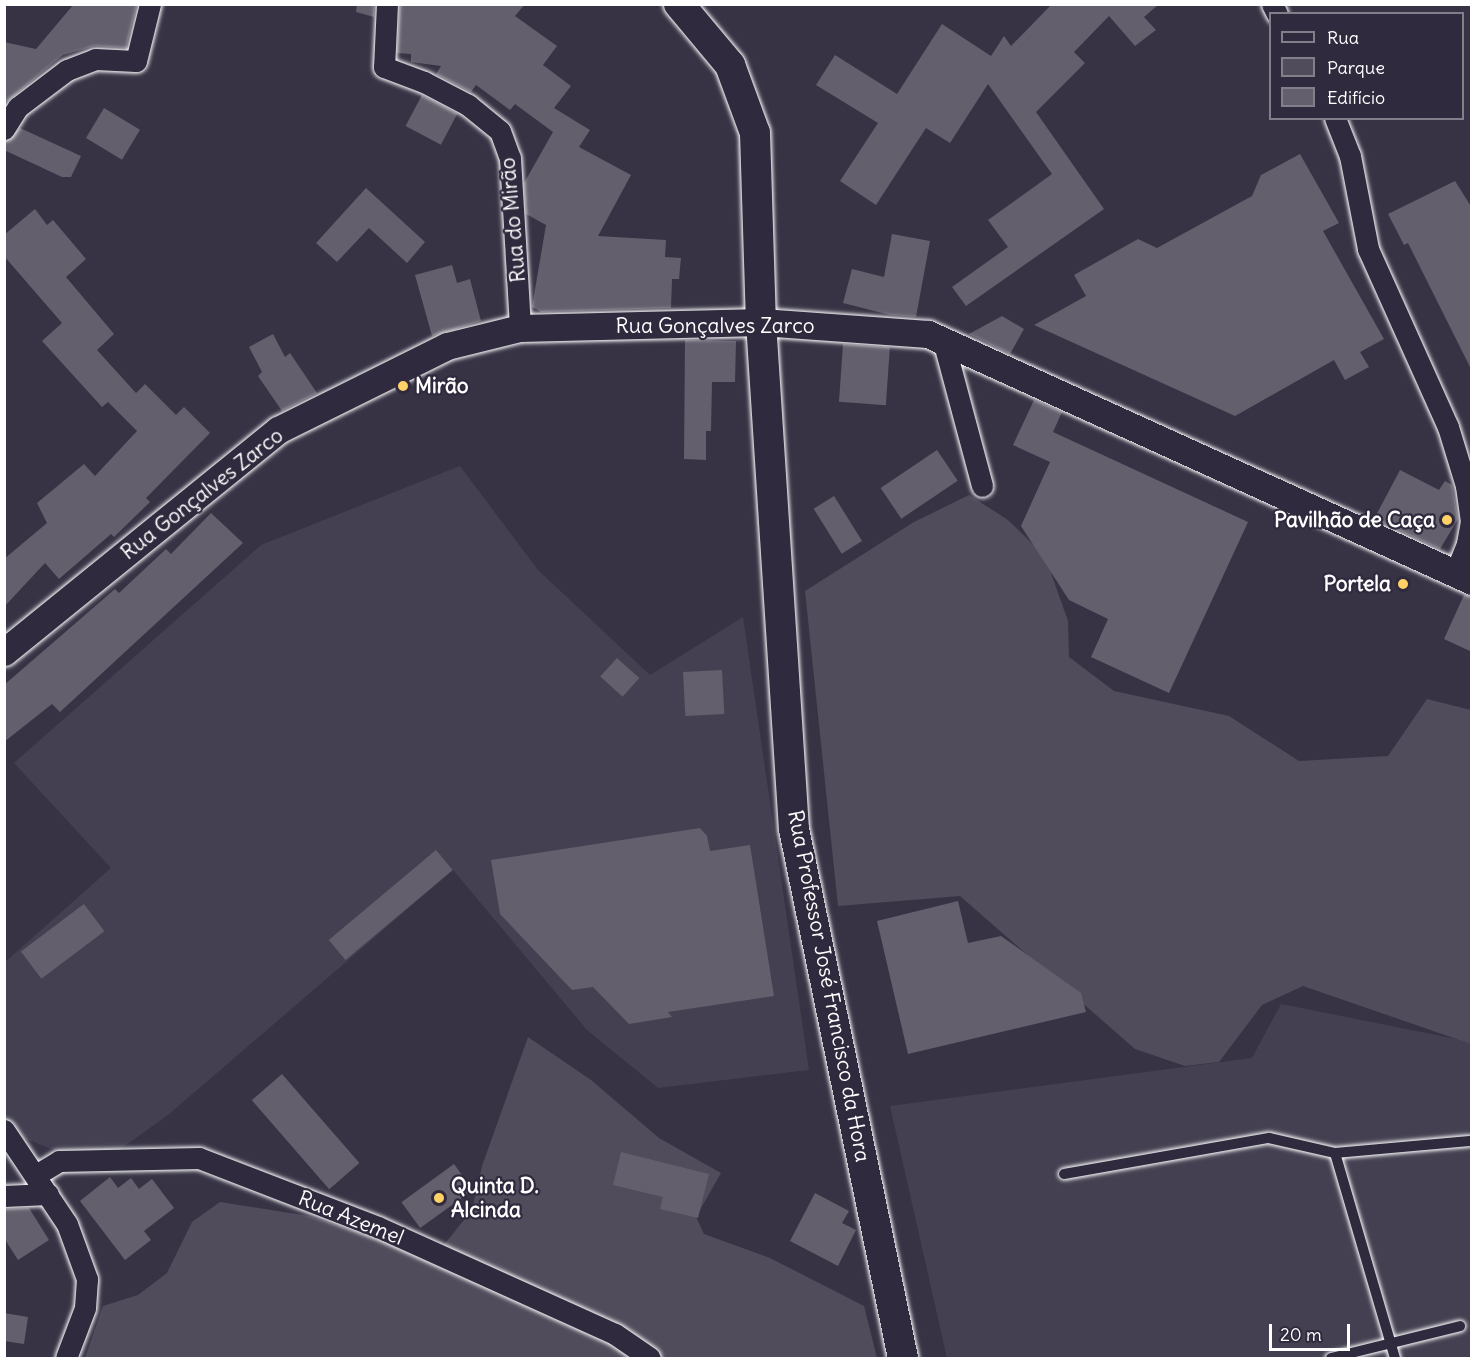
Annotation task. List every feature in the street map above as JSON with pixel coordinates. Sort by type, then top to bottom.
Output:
[{"type":"main road","name":"Rua Professor José Francisco da Hora","points":[[679,4],[730,65],[755,133],[761,322],[794,829],[903,1359]]},
{"type":"street","points":[[4,129],[18,107],[67,70],[94,59],[136,61],[150,4]]},
{"type":"street","name":"Rua do Mirão","points":[[387,4],[384,67],[424,82],[468,105],[500,131],[510,158],[520,328]]},
{"type":"street","points":[[1336,120],[1350,156],[1368,249],[1448,427],[1466,486],[1471,521],[1463,577]]},
{"type":"street","name":"Rua Gonçalves Zarco","points":[[4,652],[278,430],[447,346],[520,328],[761,322],[928,334],[1463,577]]},
{"type":"street","points":[[942,340],[982,486]]},
{"type":"street","points":[[4,1130],[68,1224],[87,1278],[85,1308],[66,1359]]},
{"type":"street","name":"Rua Azemel","points":[[36,1175],[59,1161],[199,1158],[378,1227],[615,1334],[650,1359]]},
{"type":"street","points":[[4,1196],[48,1194]]},
{"type":"lane","points":[[1064,1174],[1269,1138],[1335,1154],[1469,1142]]},
{"type":"lane","points":[[1335,1154],[1395,1359]]},
{"type":"lane","points":[[1331,1359],[1460,1326]]},
{"type":"shaded area","points":[[460,466],[538,570],[650,675],[743,617],[809,1070],[658,1088],[587,1030],[453,870],[168,1115],[108,1158],[57,1151],[18,1136],[5,1116],[4,963],[111,868],[14,763],[261,545]]},
{"type":"shaded area","points":[[1281,1004],[1471,1042],[1471,1358],[947,1358],[890,1106],[1252,1058]]},
{"type":"green space","points":[[969,495],[1008,520],[1045,556],[1068,621],[1069,657],[1114,691],[1229,716],[1299,761],[1388,756],[1427,699],[1471,710],[1471,1044],[1303,986],[1262,1005],[1219,1062],[1185,1066],[1135,1049],[960,896],[838,906],[805,591],[914,522]]},
{"type":"green space","points":[[528,1037],[591,1080],[659,1138],[721,1173],[696,1217],[704,1234],[770,1258],[864,1306],[877,1358],[85,1358],[103,1306],[138,1295],[167,1273],[192,1222],[220,1202],[309,1216],[389,1243],[443,1246],[472,1210],[482,1166]]},
{"type":"building","points":[[74,4],[137,4],[126,48],[95,46],[63,55],[4,104],[4,42],[36,49]]},
{"type":"building","points":[[357,4],[374,4],[374,17],[356,12]]},
{"type":"building","points":[[400,4],[525,4],[515,16],[557,46],[543,65],[571,86],[554,108],[590,130],[579,147],[631,175],[598,236],[666,240],[665,257],[681,258],[679,279],[672,279],[671,308],[541,312],[532,307],[546,225],[526,214],[524,183],[553,132],[515,104],[510,110],[476,85],[471,92],[436,74],[441,66],[411,62],[411,54],[397,53]]},
{"type":"building","points":[[1052,4],[1159,4],[1144,17],[1156,30],[1135,46],[1109,16],[1074,52],[1085,63],[1036,112],[1104,209],[966,306],[952,287],[1008,247],[988,220],[1052,174],[988,84],[950,143],[926,128],[876,205],[840,181],[878,123],[816,85],[835,55],[897,94],[942,24],[991,56],[1004,36],[1011,46]]},
{"type":"building","points":[[422,95],[457,114],[441,145],[406,126]]},
{"type":"building","points":[[104,108],[140,130],[122,160],[86,138]]},
{"type":"building","points":[[20,128],[81,156],[71,177],[62,177],[4,150],[4,142]]},
{"type":"building","points":[[1300,154],[1339,223],[1323,231],[1384,339],[1360,352],[1369,367],[1345,380],[1334,360],[1235,416],[1034,325],[1086,296],[1074,275],[1138,239],[1157,248],[1252,196],[1261,175]]},
{"type":"building","points":[[1455,181],[1472,208],[1472,371],[1408,243],[1404,245],[1388,214]]},
{"type":"building","points":[[366,188],[425,242],[407,263],[369,228],[337,262],[316,243]]},
{"type":"building","points":[[35,209],[47,225],[53,220],[86,259],[66,277],[114,334],[97,350],[136,393],[145,384],[176,415],[184,407],[210,433],[146,498],[150,502],[114,537],[111,534],[59,579],[45,563],[4,607],[4,559],[47,523],[37,503],[84,464],[95,476],[137,431],[108,402],[102,407],[42,341],[62,323],[4,256],[4,235]]},
{"type":"building","points":[[892,234],[930,241],[916,317],[890,315],[843,303],[852,269],[884,277]]},
{"type":"building","points":[[452,265],[457,283],[470,279],[481,321],[432,336],[415,275]]},
{"type":"building","points":[[1002,316],[1024,329],[1010,354],[969,334]]},
{"type":"building","points":[[273,334],[285,357],[290,353],[317,393],[282,411],[258,376],[262,372],[249,347]]},
{"type":"building","points":[[685,340],[736,341],[735,382],[712,382],[711,431],[706,431],[706,460],[684,459]]},
{"type":"building","points":[[843,344],[890,347],[886,405],[839,402]]},
{"type":"building","points":[[1034,400],[1062,412],[1053,432],[1248,522],[1169,693],[1091,657],[1108,619],[1069,600],[1021,526],[1050,462],[1013,445]]},
{"type":"building","points":[[937,450],[958,481],[901,519],[881,488]]},
{"type":"building","points":[[1400,470],[1439,490],[1445,481],[1452,485],[1458,519],[1440,549],[1374,519]]},
{"type":"building","points":[[834,496],[862,541],[842,554],[814,509]]},
{"type":"building","points":[[211,513],[243,543],[60,712],[52,704],[4,742],[4,685],[115,589],[119,593],[166,549],[171,554]]},
{"type":"building","points":[[1464,595],[1472,596],[1472,652],[1444,639]]},
{"type":"building","points":[[617,658],[639,678],[623,697],[600,677]]},
{"type":"building","points":[[722,670],[724,714],[685,716],[683,672]]},
{"type":"building","points":[[700,828],[707,836],[710,851],[750,845],[774,996],[668,1012],[672,1017],[629,1024],[593,987],[572,990],[500,914],[491,860]]},
{"type":"building","points":[[436,850],[453,870],[345,960],[329,940]]},
{"type":"building","points":[[958,901],[968,943],[1001,936],[1081,993],[1086,1012],[908,1054],[877,921]]},
{"type":"building","points":[[84,904],[104,931],[41,979],[21,952]]},
{"type":"building","points":[[282,1074],[359,1163],[329,1189],[252,1100]]},
{"type":"building","points":[[621,1152],[709,1174],[698,1218],[660,1209],[663,1197],[613,1185]]},
{"type":"building","name":"Quinta D. Alcinda","points":[[454,1164],[473,1190],[420,1228],[401,1202]]},
{"type":"building","points":[[110,1177],[118,1188],[131,1178],[139,1189],[152,1179],[174,1208],[144,1231],[151,1240],[125,1260],[80,1201]]},
{"type":"building","points":[[815,1193],[849,1211],[842,1223],[856,1230],[838,1266],[790,1241]]},
{"type":"building","points":[[29,1208],[49,1240],[18,1260],[4,1238],[4,1209]]},
{"type":"building","points":[[4,1313],[28,1317],[24,1344],[4,1341]]},
{"type":"place","name":"Mirão","points":[[403,386]]},
{"type":"place","name":"Pavilhão de Caça","points":[[1447,520]]},
{"type":"place","name":"Portela","points":[[1403,584]]},
{"type":"place","name":"Quinta D. Alcinda","points":[[439,1198]]}]
